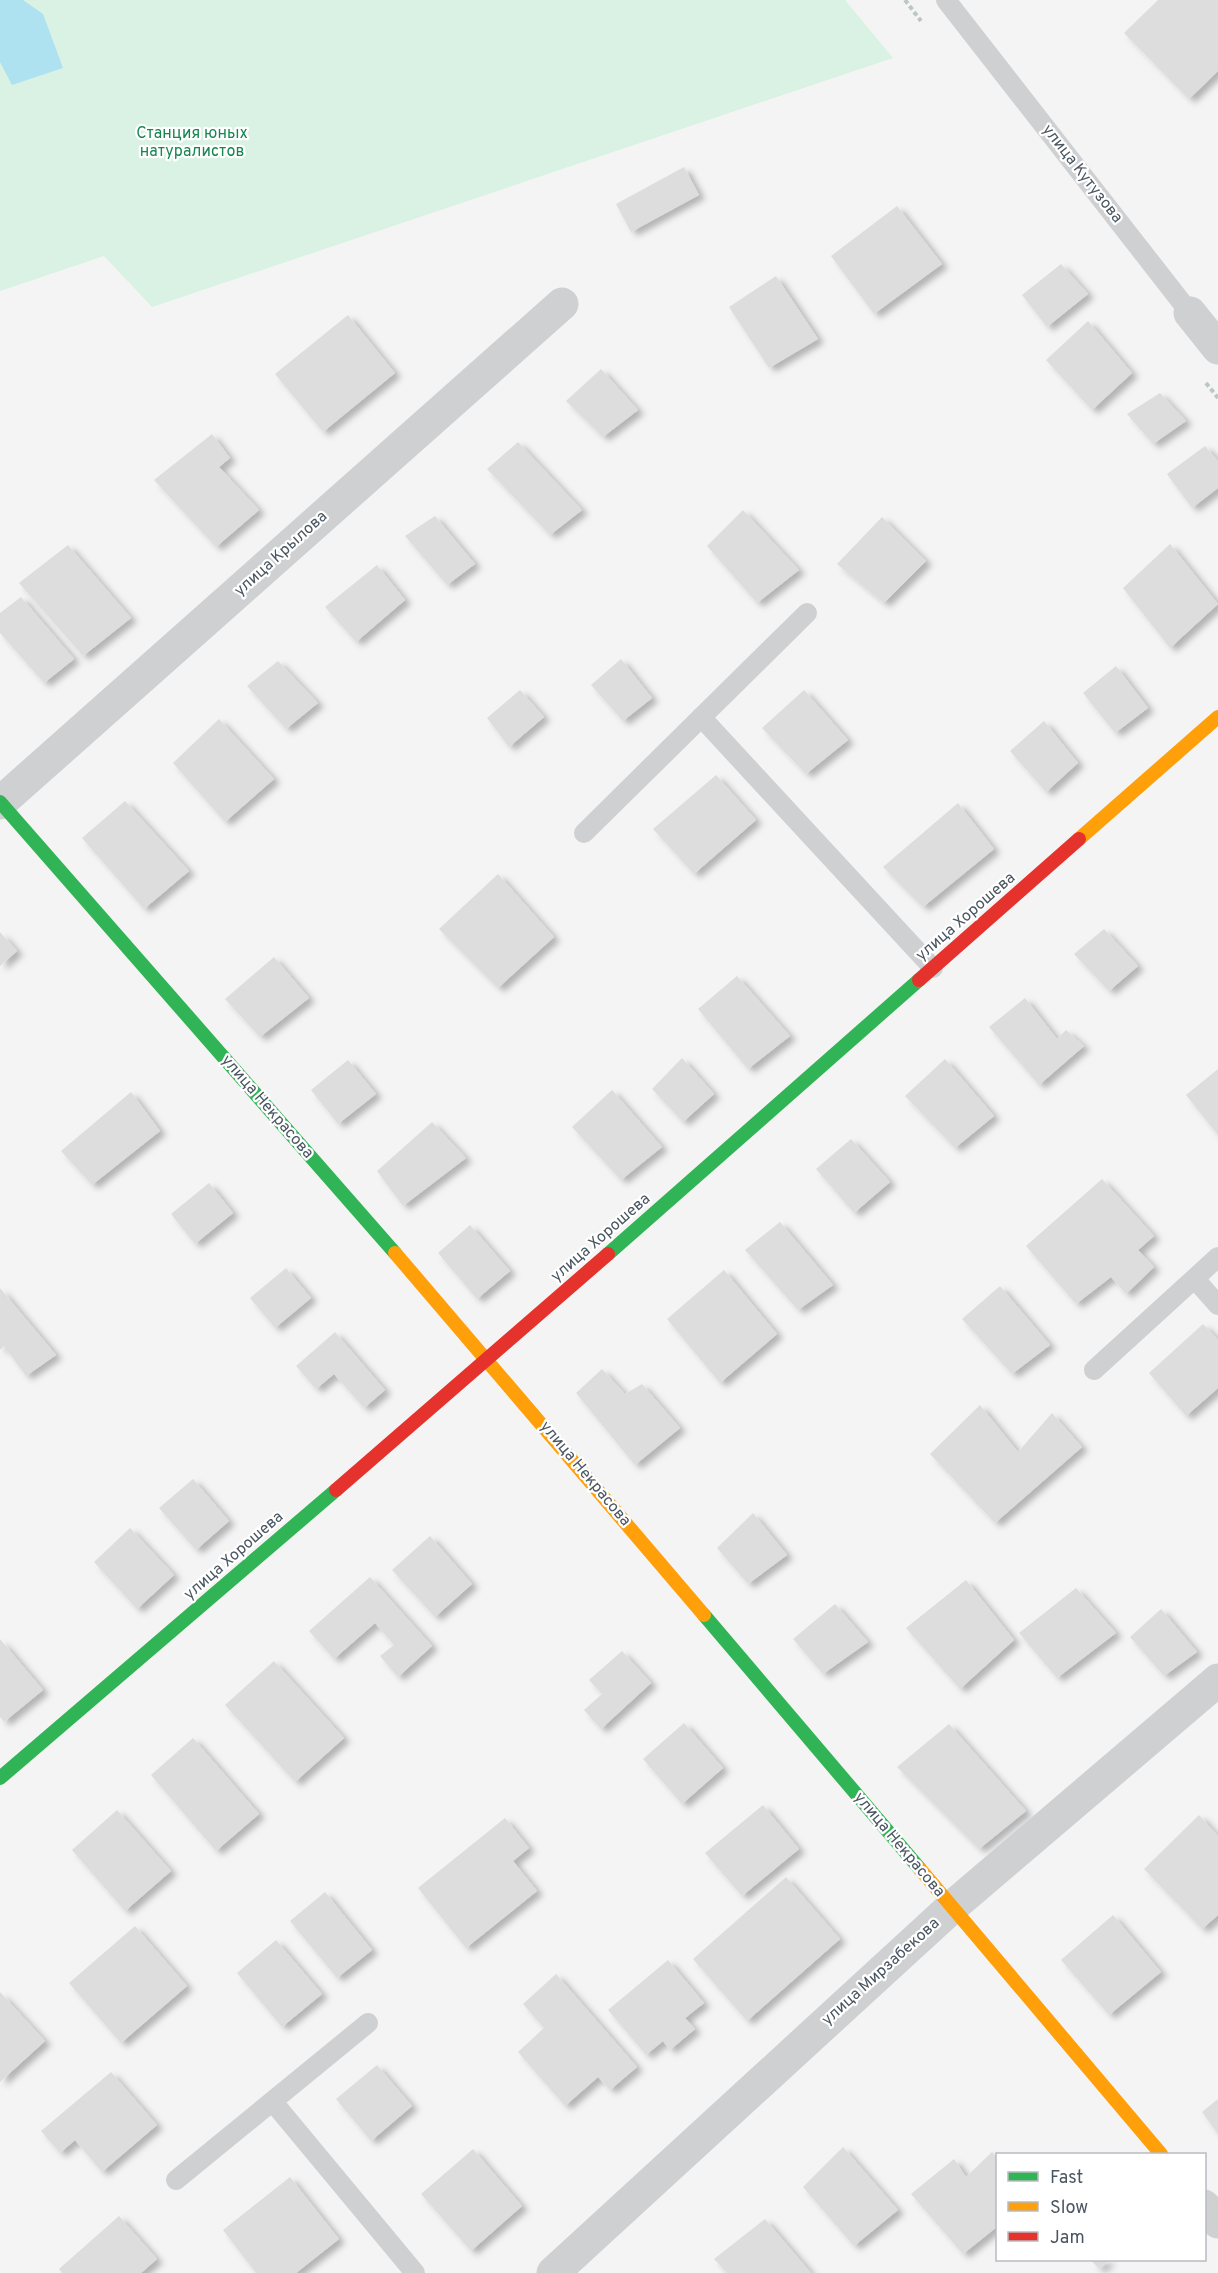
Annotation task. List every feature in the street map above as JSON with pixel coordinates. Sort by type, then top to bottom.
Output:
[{"type":"street","name":"улица Крылова","points":[[0,803],[562,304]]},
{"type":"street","name":"улица Кутузова","points":[[1190,313],[1218,348]]},
{"type":"street","name":"улица Хорошева","points":[[0,1777],[488,1360],[1218,717]]},
{"type":"street","name":"улица Некрасова","points":[[0,803],[488,1360],[1160,2153]]},
{"type":"street","name":"улица Мирзабекова","points":[[553,2273],[952,1908],[1218,1680]]},
{"type":"street","points":[[1206,2208],[1218,2222]]},
{"type":"lane","name":"улица Кутузова","points":[[946,0],[1190,313]]},
{"type":"lane","points":[[584,833],[807,613]]},
{"type":"lane","points":[[701,717],[933,968]]},
{"type":"lane","points":[[1094,1370],[1218,1257]]},
{"type":"lane","points":[[1195,1279],[1218,1305]]},
{"type":"lane","points":[[176,2180],[369,2023]]},
{"type":"lane","points":[[273,2102],[415,2273]]},
{"type":"green space","name":"Станция юных натуралистов","points":[[0,0],[845,0],[893,58],[152,307],[104,256],[0,291]]},
{"type":"water","points":[[0,0],[23,0],[43,14],[63,68],[12,85],[0,62]]},
{"type":"building","points":[[1158,0],[1218,0],[1218,71],[1189,99],[1124,33]]},
{"type":"building","points":[[684,167],[699,195],[631,232],[616,204]]},
{"type":"building","points":[[897,206],[942,264],[874,314],[831,256]]},
{"type":"building","points":[[1061,264],[1088,294],[1047,327],[1022,295]]},
{"type":"building","points":[[776,276],[818,339],[769,368],[729,307]]},
{"type":"building","points":[[348,315],[395,373],[323,432],[275,374]]},
{"type":"building","points":[[1088,321],[1132,373],[1092,410],[1046,360]]},
{"type":"building","points":[[601,369],[638,410],[603,437],[566,401]]},
{"type":"building","points":[[1160,393],[1186,421],[1153,444],[1127,414]]},
{"type":"building","points":[[212,434],[230,458],[219,467],[259,510],[216,547],[154,480]]},
{"type":"building","points":[[518,442],[582,510],[550,535],[487,469]]},
{"type":"building","points":[[1205,446],[1218,461],[1218,488],[1192,508],[1167,474]]},
{"type":"building","points":[[743,510],[799,570],[757,603],[707,546]]},
{"type":"building","points":[[435,516],[475,564],[447,585],[405,536]]},
{"type":"building","points":[[882,517],[926,561],[884,603],[837,564]]},
{"type":"building","points":[[1170,544],[1218,604],[1170,648],[1123,588]]},
{"type":"building","points":[[68,545],[131,618],[83,656],[19,583]]},
{"type":"building","points":[[377,565],[405,600],[356,642],[325,607]]},
{"type":"building","points":[[21,597],[74,659],[44,683],[0,633],[0,613]]},
{"type":"building","points":[[621,659],[652,698],[623,721],[591,685]]},
{"type":"building","points":[[278,661],[318,703],[286,729],[247,686]]},
{"type":"building","points":[[1116,666],[1148,708],[1115,733],[1083,693]]},
{"type":"building","points":[[520,690],[544,717],[509,747],[487,718]]},
{"type":"building","points":[[804,690],[848,740],[806,774],[762,728]]},
{"type":"building","points":[[219,719],[274,779],[225,822],[173,763]]},
{"type":"building","points":[[1044,721],[1078,763],[1046,792],[1010,751]]},
{"type":"building","points":[[716,775],[756,820],[694,874],[653,829]]},
{"type":"building","points":[[125,801],[189,871],[144,909],[82,838]]},
{"type":"building","points":[[958,803],[994,849],[923,907],[883,867]]},
{"type":"building","points":[[498,874],[554,937],[498,988],[439,929]]},
{"type":"building","points":[[1104,929],[1138,966],[1109,991],[1074,954]]},
{"type":"building","points":[[0,932],[17,951],[0,966]]},
{"type":"building","points":[[274,957],[309,998],[260,1037],[225,999]]},
{"type":"building","points":[[737,976],[790,1036],[748,1069],[698,1009]]},
{"type":"building","points":[[1025,998],[1057,1039],[1066,1030],[1084,1046],[1039,1085],[989,1027]]},
{"type":"building","points":[[682,1058],[714,1094],[683,1122],[652,1089]]},
{"type":"building","points":[[945,1059],[994,1116],[955,1148],[905,1096]]},
{"type":"building","points":[[348,1060],[376,1094],[338,1124],[311,1090]]},
{"type":"building","points":[[1218,1069],[1218,1135],[1186,1095]]},
{"type":"building","points":[[612,1090],[662,1147],[621,1180],[572,1127]]},
{"type":"building","points":[[131,1092],[160,1131],[92,1185],[61,1151]]},
{"type":"building","points":[[432,1122],[466,1158],[403,1206],[377,1171]]},
{"type":"building","points":[[851,1139],[890,1182],[854,1213],[816,1169]]},
{"type":"building","points":[[1102,1179],[1154,1236],[1138,1250],[1154,1267],[1126,1294],[1111,1277],[1076,1304],[1026,1246]]},
{"type":"building","points":[[209,1183],[233,1213],[195,1244],[171,1214]]},
{"type":"building","points":[[780,1222],[833,1285],[798,1310],[745,1250]]},
{"type":"building","points":[[470,1225],[510,1271],[477,1299],[438,1253]]},
{"type":"building","points":[[286,1268],[311,1298],[275,1328],[250,1298]]},
{"type":"building","points":[[724,1270],[777,1334],[720,1383],[667,1319]]},
{"type":"building","points":[[1000,1286],[1050,1345],[1012,1374],[962,1319]]},
{"type":"building","points":[[0,1288],[56,1355],[26,1376],[4,1346],[0,1350]]},
{"type":"building","points":[[1203,1324],[1218,1340],[1218,1388],[1186,1416],[1149,1373]]},
{"type":"building","points":[[335,1332],[385,1390],[364,1408],[334,1374],[316,1389],[296,1366]]},
{"type":"building","points":[[602,1369],[625,1394],[642,1384],[680,1428],[635,1465],[576,1393]]},
{"type":"building","points":[[980,1405],[1018,1452],[1052,1413],[1082,1447],[995,1523],[930,1454]]},
{"type":"building","points":[[193,1479],[229,1521],[196,1550],[159,1508]]},
{"type":"building","points":[[753,1513],[787,1555],[748,1584],[717,1548]]},
{"type":"building","points":[[130,1528],[174,1575],[137,1609],[94,1562]]},
{"type":"building","points":[[430,1536],[472,1584],[435,1617],[392,1570]]},
{"type":"building","points":[[370,1577],[432,1646],[398,1677],[380,1656],[394,1645],[375,1623],[334,1659],[309,1631]]},
{"type":"building","points":[[966,1580],[1014,1640],[960,1689],[906,1628]]},
{"type":"building","points":[[1076,1588],[1116,1633],[1057,1678],[1019,1633]]},
{"type":"building","points":[[835,1604],[868,1642],[823,1674],[793,1639]]},
{"type":"building","points":[[1161,1609],[1197,1652],[1164,1676],[1130,1637]]},
{"type":"building","points":[[0,1639],[43,1690],[4,1722],[0,1717]]},
{"type":"building","points":[[622,1651],[651,1683],[601,1729],[584,1710],[602,1694],[589,1680]]},
{"type":"building","points":[[274,1661],[344,1738],[295,1782],[225,1705]]},
{"type":"building","points":[[684,1723],[723,1768],[682,1804],[643,1759]]},
{"type":"building","points":[[949,1724],[1026,1811],[979,1849],[897,1767]]},
{"type":"building","points":[[193,1738],[259,1814],[216,1851],[151,1775]]},
{"type":"building","points":[[763,1805],[799,1849],[742,1896],[705,1853]]},
{"type":"building","points":[[117,1810],[171,1871],[125,1911],[72,1850]]},
{"type":"building","points":[[1199,1815],[1218,1836],[1218,1915],[1202,1929],[1144,1869]]},
{"type":"building","points":[[505,1818],[529,1848],[513,1861],[537,1891],[466,1948],[418,1888]]},
{"type":"building","points":[[786,1877],[840,1939],[747,2021],[693,1959]]},
{"type":"building","points":[[325,1892],[372,1950],[337,1978],[290,1921]]},
{"type":"building","points":[[1113,1915],[1161,1972],[1109,2015],[1061,1960]]},
{"type":"building","points":[[135,1926],[187,1986],[121,2043],[69,1983]]},
{"type":"building","points":[[276,1940],[322,1994],[282,2027],[237,1973]]},
{"type":"building","points":[[668,1960],[704,2003],[685,2018],[695,2029],[670,2050],[663,2041],[646,2055],[608,2010]]},
{"type":"building","points":[[556,1974],[637,2067],[610,2090],[598,2077],[565,2106],[518,2052],[544,2028],[523,2004]]},
{"type":"building","points":[[0,1992],[45,2041],[0,2082]]},
{"type":"building","points":[[377,2065],[412,2106],[371,2141],[336,2099]]},
{"type":"building","points":[[111,2072],[157,2125],[102,2172],[75,2140],[60,2153],[41,2131]]},
{"type":"building","points":[[1218,2099],[1218,2134],[1202,2112]]},
{"type":"building","points":[[843,2147],[898,2210],[854,2246],[803,2187]]},
{"type":"building","points":[[473,2149],[522,2206],[471,2251],[421,2194]]},
{"type":"building","points":[[992,2152],[996,2156],[996,2228],[963,2254],[911,2194],[954,2159],[966,2177]]},
{"type":"building","points":[[290,2177],[339,2239],[296,2273],[256,2273],[223,2230]]},
{"type":"building","points":[[119,2216],[157,2259],[141,2273],[62,2273],[59,2269]]},
{"type":"building","points":[[765,2219],[811,2273],[727,2273],[714,2259]]},
{"type":"building","points":[[1092,2261],[1109,2261],[1099,2269]]},
{"type":"traffic: fast","points":[[0,802],[395,1253]]},
{"type":"traffic: fast","points":[[608,1254],[919,980]]},
{"type":"traffic: fast","points":[[0,1778],[336,1490]]},
{"type":"traffic: fast","points":[[704,1615],[920,1869]]},
{"type":"traffic: slow","points":[[1079,839],[1218,717]]},
{"type":"traffic: slow","points":[[395,1253],[704,1615]]},
{"type":"traffic: slow","points":[[920,1869],[1160,2153]]},
{"type":"traffic: jam","points":[[919,980],[1079,839]]},
{"type":"traffic: jam","points":[[336,1490],[608,1254]]}]
